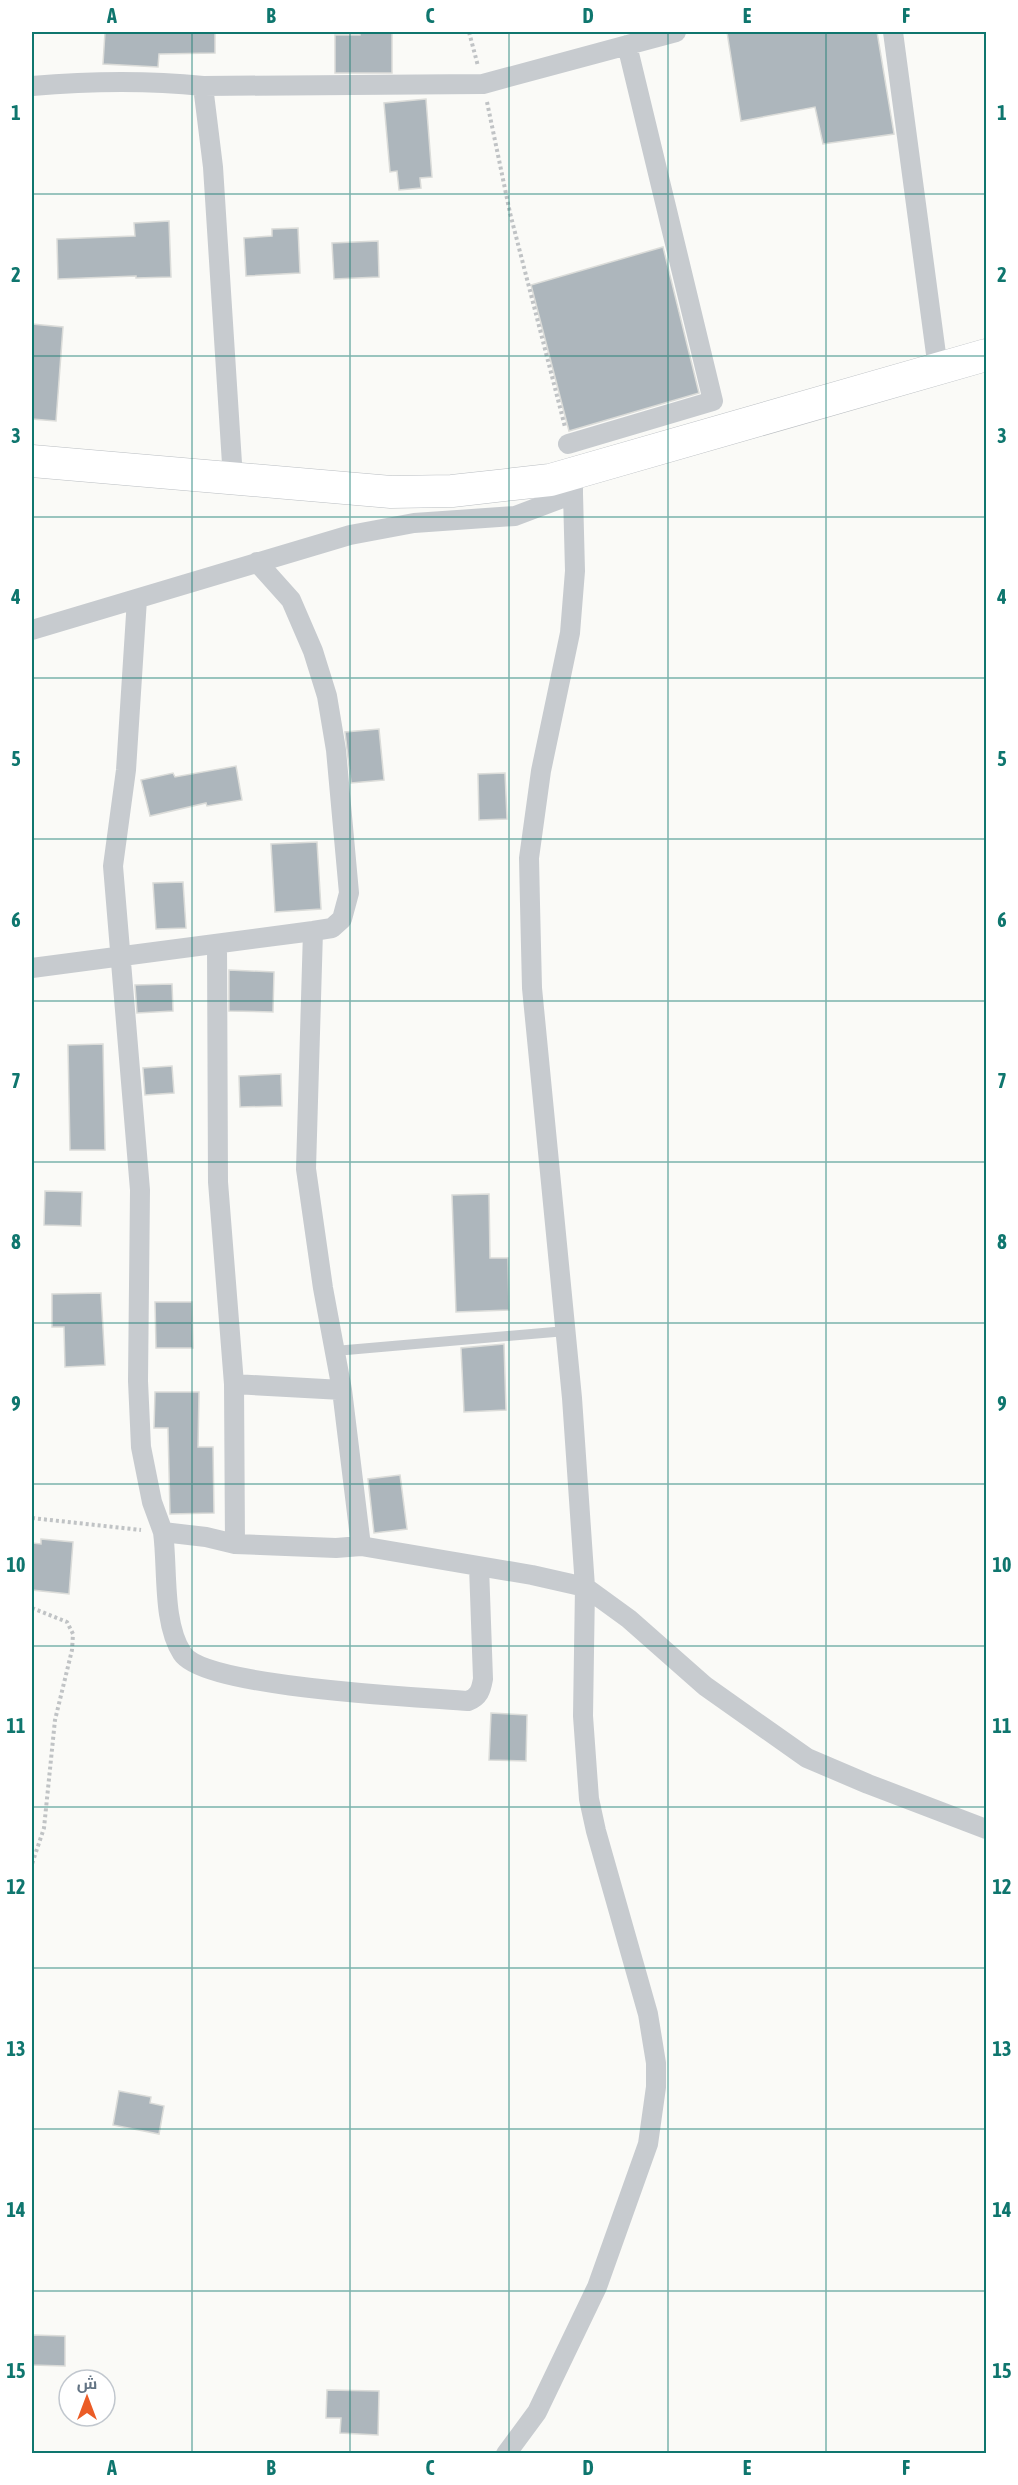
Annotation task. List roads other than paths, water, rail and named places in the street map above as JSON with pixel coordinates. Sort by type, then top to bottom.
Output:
[{"type":"main road","points":[[32,461],[391,492],[452,491],[507,486],[550,480],[571,470],[987,355]]},
{"type":"street","points":[[32,86],[94,81],[157,81],[203,86],[483,84],[676,32]]},
{"type":"street","points":[[893,32],[938,369]]},
{"type":"street","points":[[32,630],[350,535],[414,523],[515,516],[571,470],[713,401],[627,45]]},
{"type":"street","points":[[203,86],[213,167],[233,479]]},
{"type":"street","points":[[506,2454],[537,2412],[597,2287],[648,2144],[657,2075],[648,2014],[596,1831],[590,1799],[583,1716],[585,1587],[566,1331],[532,988],[529,858],[541,771],[570,633],[575,571],[571,470]]},
{"type":"street","points":[[32,968],[314,931],[332,928],[342,919],[349,893],[336,750],[327,696],[313,651],[291,600],[257,562]]},
{"type":"street","points":[[137,599],[126,770],[113,866],[140,1190],[138,1381],[141,1447],[152,1502],[163,1532],[170,1613],[177,1645],[184,1656],[198,1666],[236,1677],[316,1688],[468,1701],[474,1699],[482,1689],[483,1679],[479,1566]]},
{"type":"street","points":[[314,931],[306,1169],[322,1288],[342,1390],[361,1546]]},
{"type":"street","points":[[218,944],[218,1182],[234,1384],[235,1544]]},
{"type":"street","points":[[234,1384],[342,1390]]},
{"type":"street","points":[[163,1532],[206,1537],[235,1544],[361,1546],[585,1587],[629,1619],[713,1692],[807,1758],[868,1784],[987,1829]]},
{"type":"lane","points":[[335,1351],[566,1331]]}]
